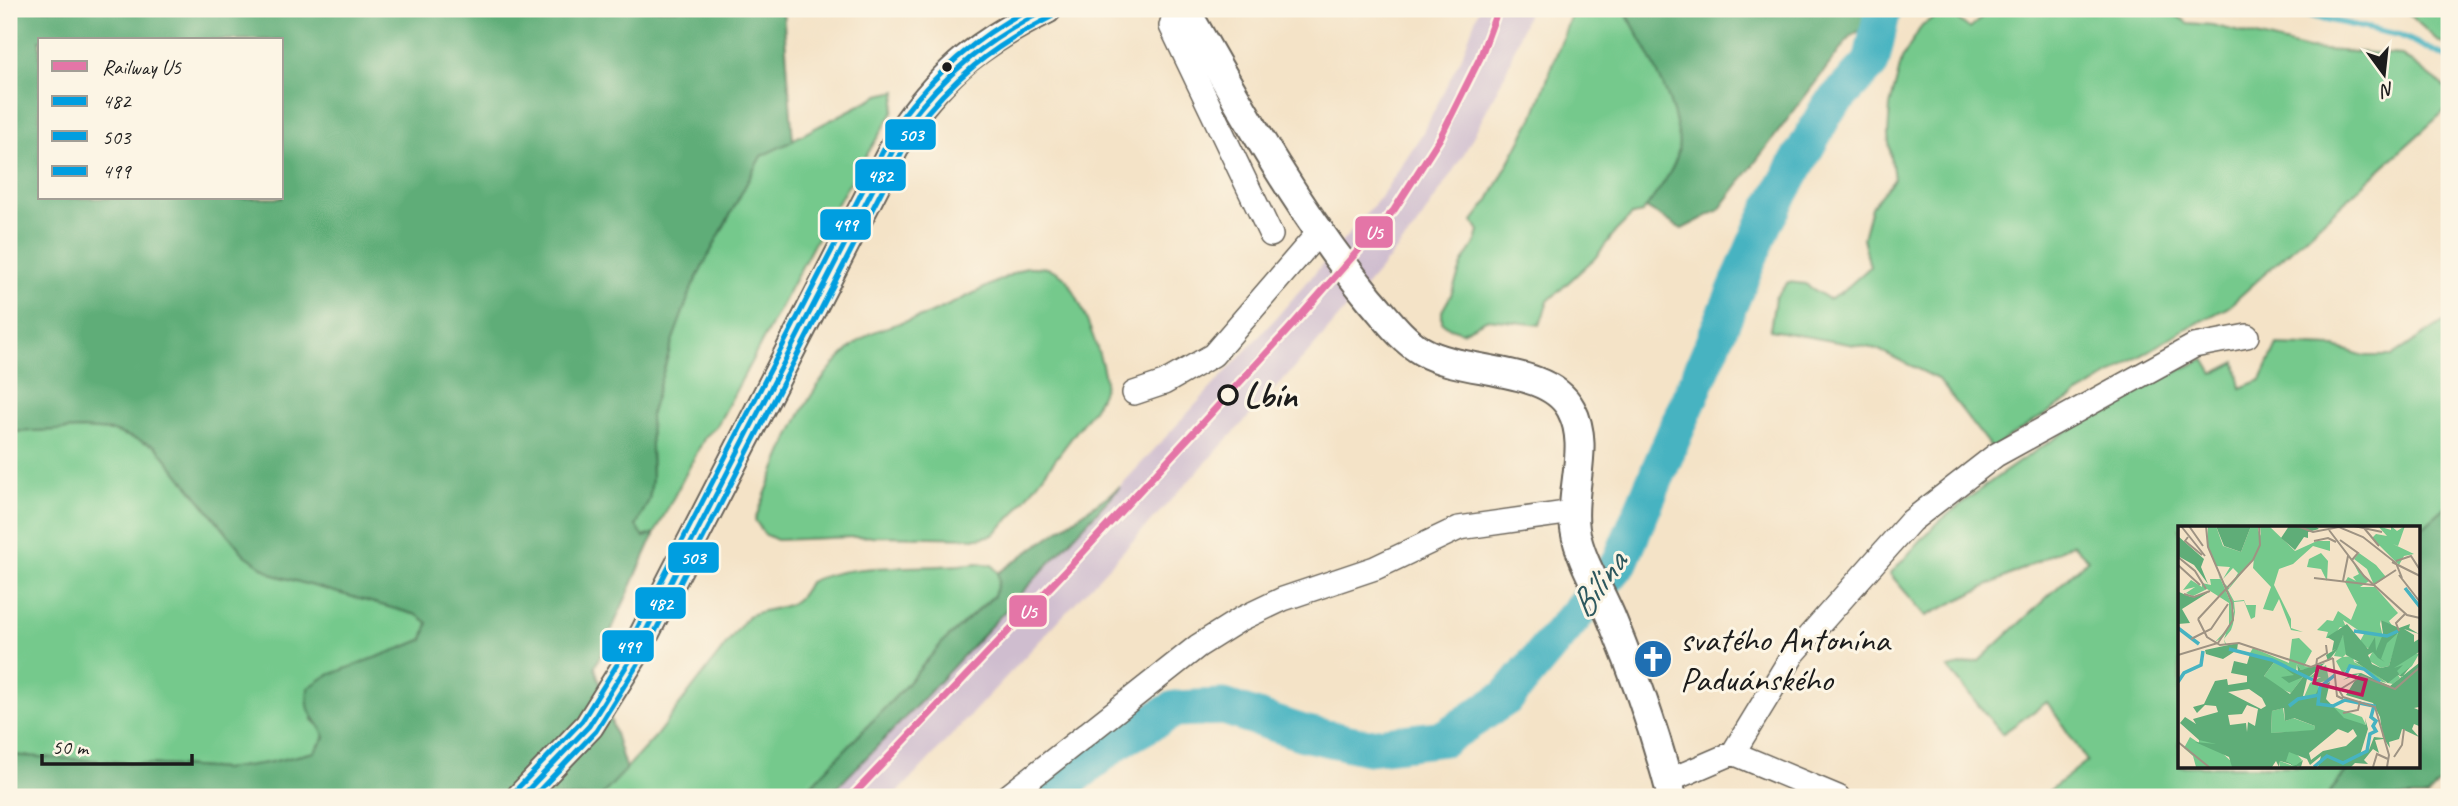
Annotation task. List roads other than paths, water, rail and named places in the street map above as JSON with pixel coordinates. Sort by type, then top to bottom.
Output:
[{"type":"street","points":[[521,797],[589,726],[634,654],[905,127],[929,94],[952,70],[996,37],[1047,9]]},
{"type":"street","points":[[1176,9],[1171,26],[1271,235]]},
{"type":"street","points":[[1185,9],[1283,177],[1354,279],[1396,329],[1421,351],[1443,361],[1463,367],[1526,377],[1552,388],[1571,407],[1579,429],[1580,457],[1573,512],[1580,552],[1613,621],[1670,789],[1732,753],[1794,653],[1911,521],[1996,455],[2194,346],[2247,336]]},
{"type":"street","points":[[1135,393],[1164,383],[1213,355],[1320,230]]},
{"type":"street","points":[[1007,797],[1198,646],[1241,619],[1283,599],[1375,568],[1459,528],[1573,512]]},
{"type":"street","points":[[1732,753],[1838,797]]},
{"type":"waterway","name":"Bílina","points":[[1049,797],[1118,741],[1175,709],[1224,707],[1303,733],[1368,747],[1444,738],[1507,697],[1620,562],[1764,223],[1828,108],[1871,63],[1883,9]]},
{"type":"waterway","points":[[2278,9],[2399,35],[2449,58]]},
{"type":"rail line","name":"U5","points":[[851,797],[1073,563],[1288,330],[1394,210],[1440,138],[1480,58],[1498,9]]},
{"type":"place","name":"Lbín","points":[[1228,395]]},
{"type":"place","name":"svatého Antonína Paduánského","points":[[1653,659]]}]
